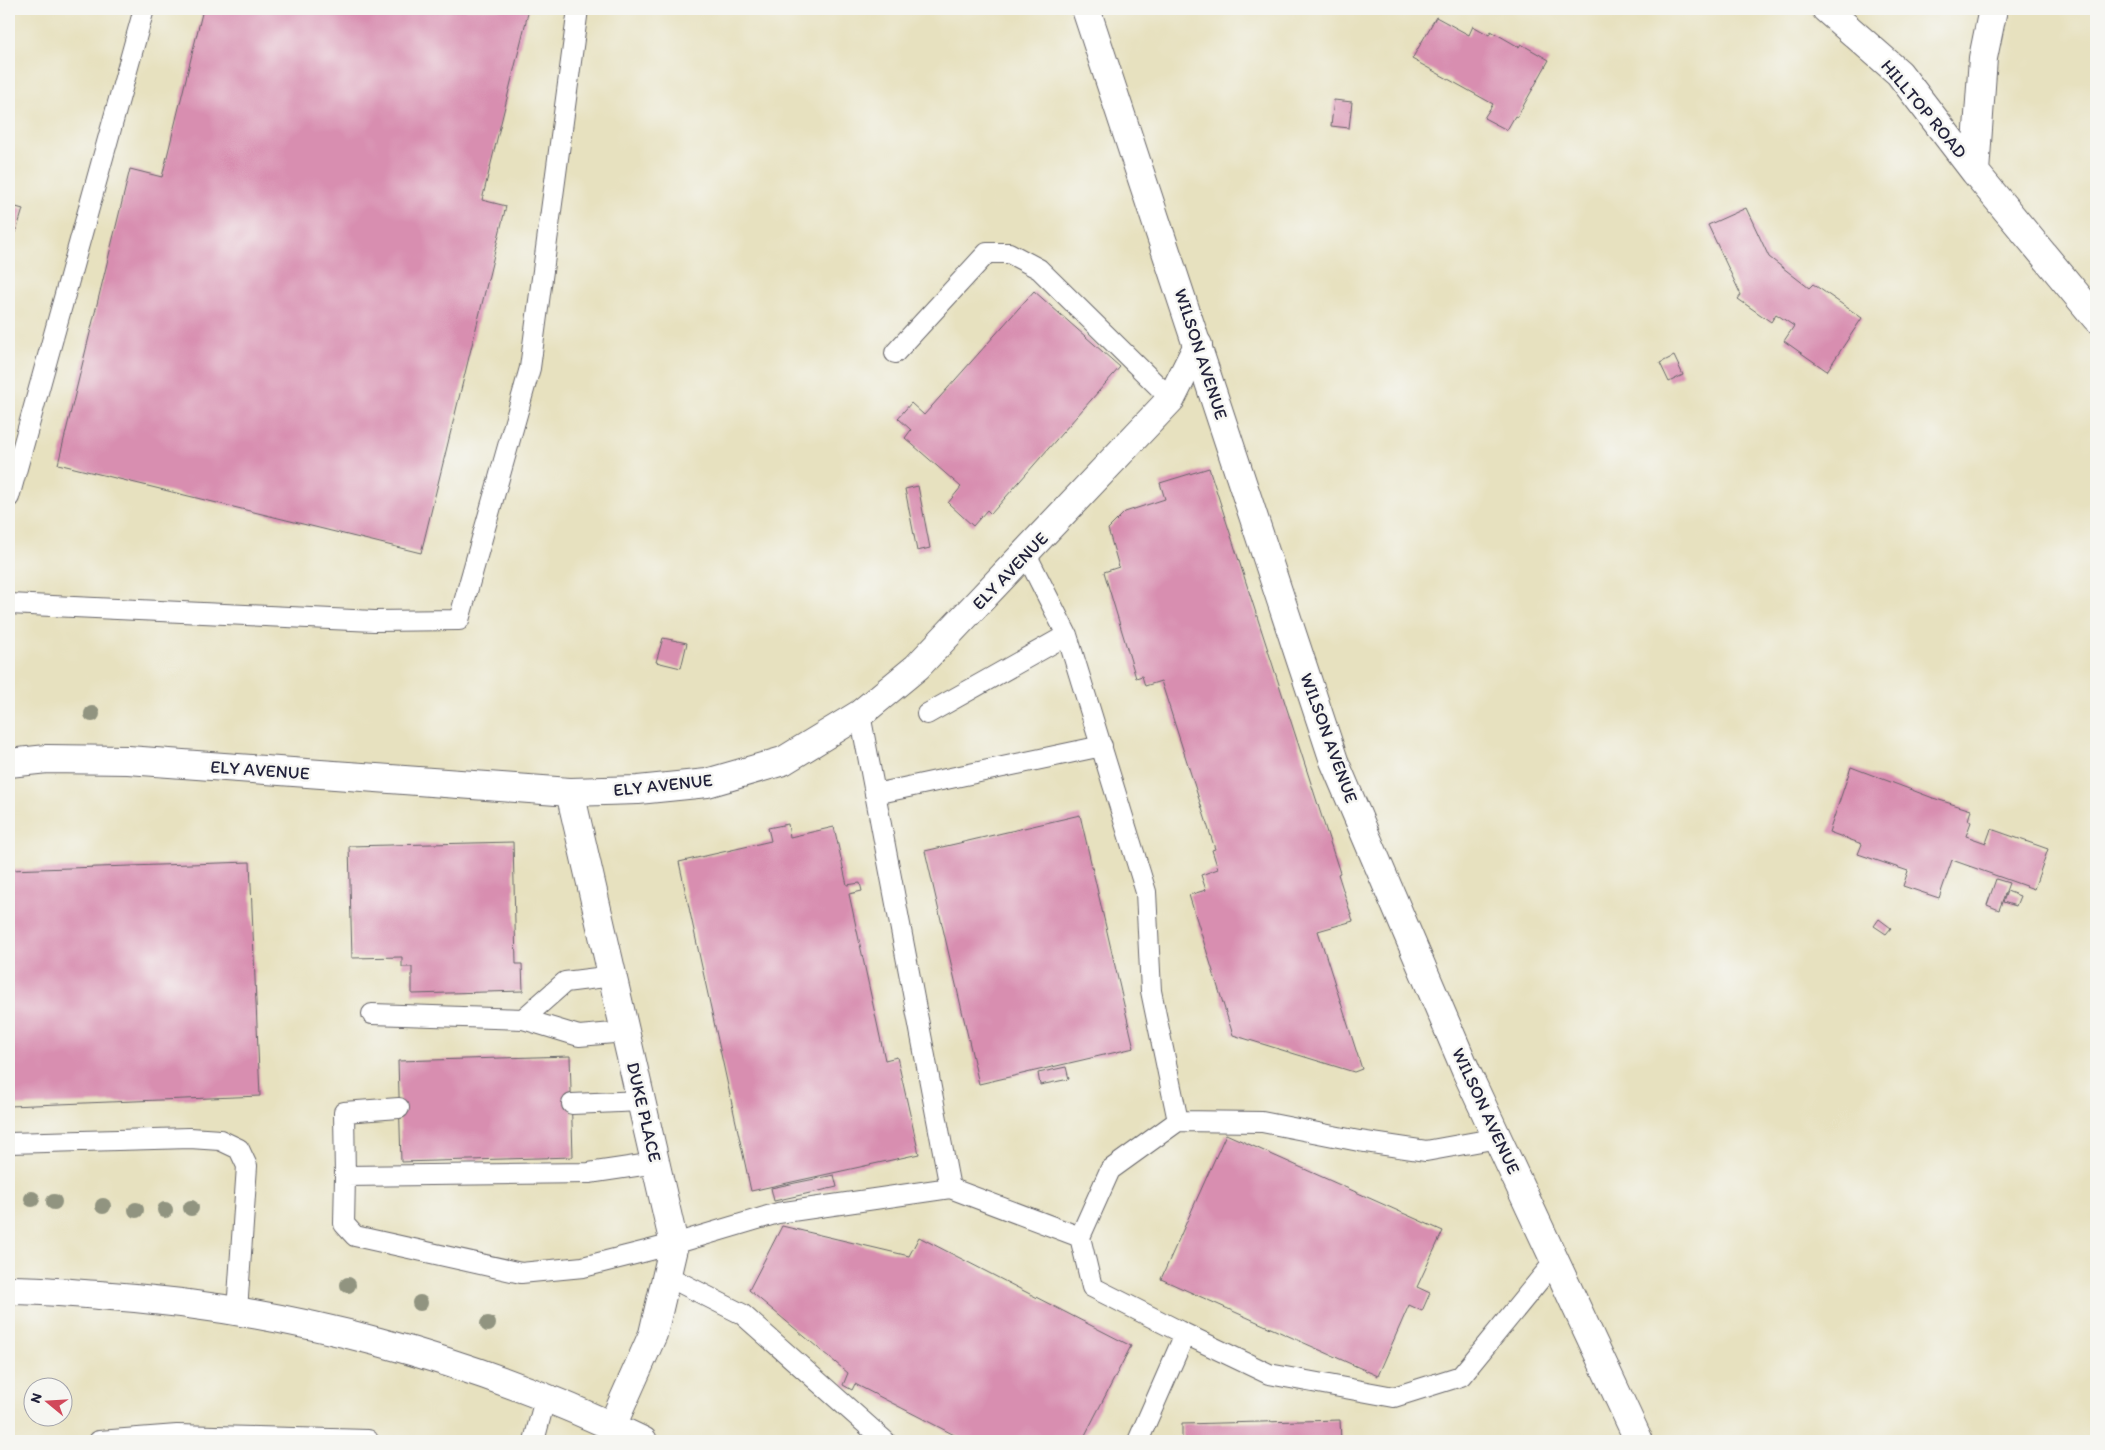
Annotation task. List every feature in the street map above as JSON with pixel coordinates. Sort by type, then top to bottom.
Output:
[{"type":"street","name":"WILSON AVENUE","points":[[1086,9],[1334,760],[1467,1072],[1639,1441]]},
{"type":"street","name":"HILLTOP ROAD","points":[[1826,9],[1899,73],[1976,172],[2096,318]]},
{"type":"street","name":"HILLTOP ROAD","points":[[1976,172],[1983,58],[1993,9]]},
{"type":"street","name":"ELY AVENUE","points":[[9,763],[48,759],[128,760],[570,792],[638,790],[707,783],[783,761],[860,714],[917,667],[1171,399],[1198,345]]},
{"type":"street","name":"DUKE PLACE","points":[[570,792],[674,1244],[653,1334],[612,1426]]},
{"type":"street","points":[[9,1290],[140,1298],[237,1311],[299,1322],[447,1361],[612,1426],[643,1441]]},
{"type":"lane","points":[[9,497],[144,9]]},
{"type":"lane","points":[[9,604],[374,621],[460,620],[530,368],[578,9]]},
{"type":"lane","points":[[894,353],[987,253],[1009,254],[1039,270],[1171,399]]},
{"type":"lane","points":[[1026,554],[1067,635],[1146,892],[1151,991],[1178,1121]]},
{"type":"lane","points":[[927,714],[1067,635]]},
{"type":"lane","points":[[860,714],[950,1188]]},
{"type":"lane","points":[[875,794],[1102,746]]},
{"type":"lane","points":[[523,1019],[565,982],[613,976]]},
{"type":"lane","points":[[372,1014],[523,1019],[579,1036],[625,1032]]},
{"type":"lane","points":[[572,1104],[642,1101]]},
{"type":"lane","points":[[399,1108],[344,1112],[344,1224],[355,1236],[521,1273],[583,1267],[674,1244],[778,1213],[950,1188],[1080,1237]]},
{"type":"lane","points":[[1498,1138],[1426,1151],[1359,1142],[1262,1122],[1178,1121],[1110,1170],[1080,1237],[1092,1287],[1269,1374],[1394,1397],[1461,1376],[1555,1261]]},
{"type":"lane","points":[[9,1143],[190,1138],[220,1140],[239,1149],[247,1166],[237,1311]]},
{"type":"lane","points":[[345,1176],[589,1173],[656,1163]]},
{"type":"lane","points":[[667,1276],[742,1314],[885,1441]]},
{"type":"lane","points":[[1138,1441],[1185,1334]]},
{"type":"lane","points":[[534,1441],[545,1399]]},
{"type":"lane","points":[[99,1441],[178,1435],[368,1440]]},
{"type":"building","points":[[9,9],[14,9],[9,23]]},
{"type":"building","points":[[203,9],[529,9],[482,200],[506,206],[421,553],[58,464],[130,169],[162,177]]},
{"type":"building","points":[[1436,17],[1469,35],[1473,26],[1489,35],[1491,31],[1519,47],[1521,44],[1549,60],[1517,117],[1515,116],[1507,130],[1484,118],[1493,104],[1412,59]]},
{"type":"building","points":[[1334,100],[1352,102],[1349,128],[1331,126]]},
{"type":"building","points":[[9,205],[23,209],[16,232],[9,230]]},
{"type":"building","points":[[1746,208],[1769,257],[1809,288],[1813,284],[1862,318],[1827,371],[1784,341],[1794,326],[1776,314],[1771,322],[1738,299],[1741,295],[1708,225]]},
{"type":"building","points":[[1034,291],[1120,367],[991,514],[987,510],[973,526],[948,503],[961,487],[905,438],[911,430],[898,418],[911,403],[924,415]]},
{"type":"building","points":[[1674,356],[1683,375],[1669,382],[1660,363]]},
{"type":"building","points":[[1209,468],[1340,873],[1338,874],[1353,921],[1318,931],[1362,1069],[1354,1072],[1233,1035],[1189,895],[1206,890],[1201,875],[1218,869],[1212,850],[1215,849],[1161,681],[1145,686],[1142,676],[1136,678],[1104,572],[1119,567],[1108,529],[1125,512],[1165,499],[1160,483]]},
{"type":"building","points":[[918,486],[930,548],[917,551],[905,489]]},
{"type":"building","points":[[663,638],[687,643],[681,668],[656,662]]},
{"type":"building","points":[[1851,767],[1933,798],[1971,810],[1968,820],[1971,822],[1966,836],[1986,843],[1991,829],[2048,849],[2034,889],[1952,860],[1939,898],[1903,886],[1908,871],[1858,854],[1862,844],[1829,832]]},
{"type":"building","points":[[1080,815],[1134,1048],[979,1084],[925,851]]},
{"type":"building","points":[[788,824],[790,837],[834,827],[847,885],[860,883],[862,891],[849,894],[885,1060],[897,1057],[919,1154],[751,1191],[679,862],[771,841],[768,828]]},
{"type":"building","points":[[513,842],[516,964],[522,964],[523,991],[412,994],[412,967],[402,967],[402,957],[352,958],[349,846]]},
{"type":"building","points":[[250,862],[260,1096],[9,1106],[9,870]]},
{"type":"building","points":[[1996,879],[2009,883],[1999,910],[1987,905]]},
{"type":"building","points":[[2007,891],[2020,896],[2016,906],[2003,902]]},
{"type":"building","points":[[1879,919],[1891,928],[1886,934],[1874,926]]},
{"type":"building","points":[[570,1056],[573,1157],[401,1162],[398,1061]]},
{"type":"building","points":[[1066,1067],[1069,1079],[1040,1085],[1038,1073]]},
{"type":"building","points":[[1226,1134],[1443,1231],[1417,1287],[1430,1293],[1422,1311],[1409,1305],[1378,1376],[1161,1279]]},
{"type":"building","points":[[834,1175],[837,1187],[774,1201],[771,1188]]},
{"type":"building","points":[[782,1226],[909,1256],[919,1237],[1131,1346],[1082,1441],[966,1441],[855,1384],[852,1390],[843,1385],[848,1373],[749,1290]]},
{"type":"building","points":[[1340,1420],[1341,1441],[1182,1441],[1182,1424]]}]
